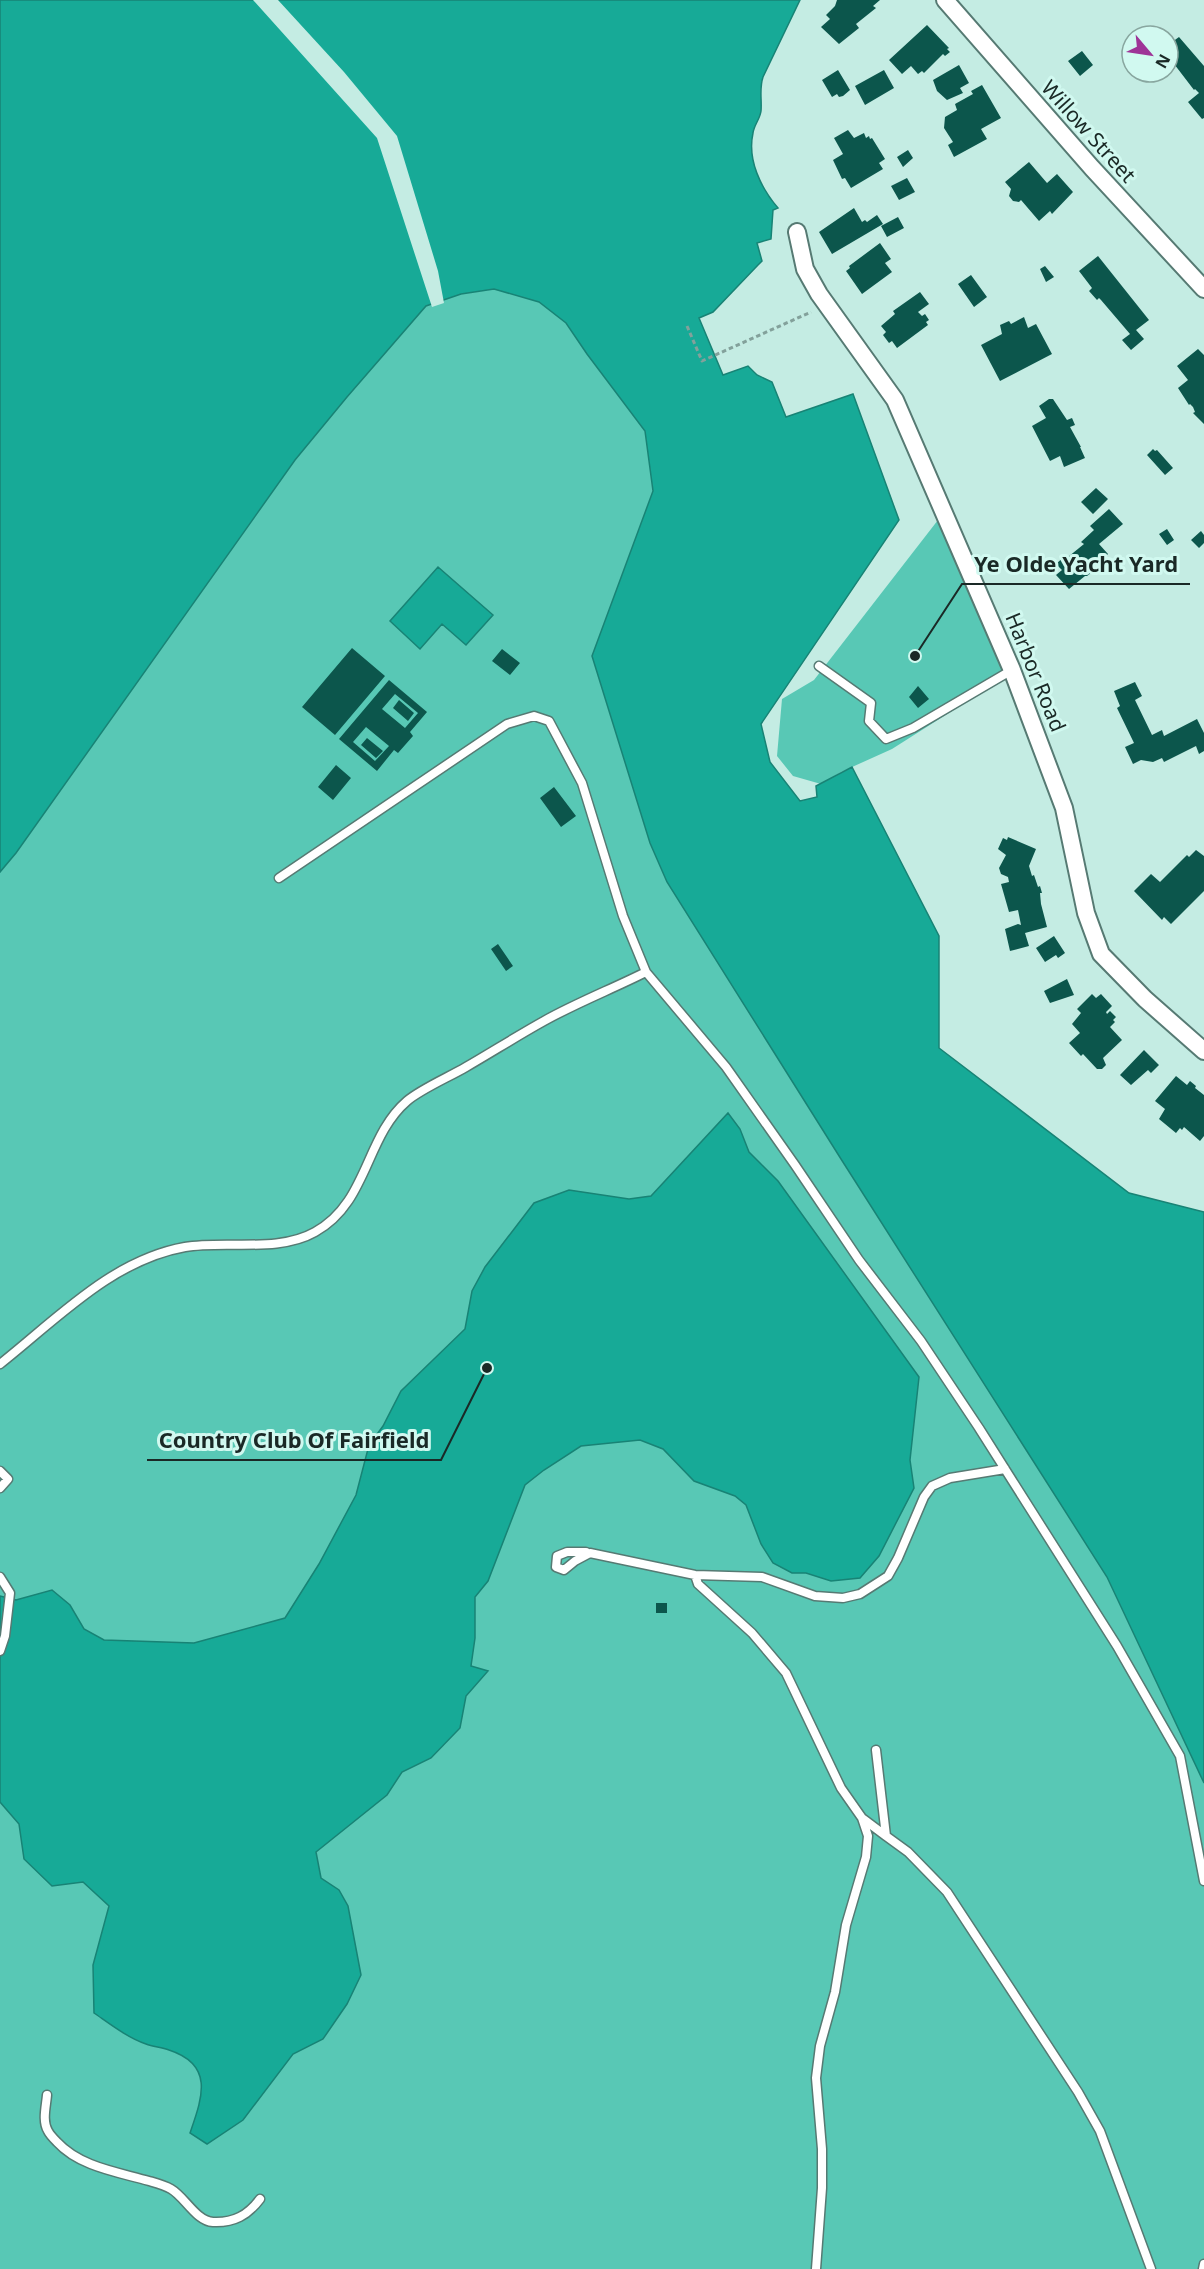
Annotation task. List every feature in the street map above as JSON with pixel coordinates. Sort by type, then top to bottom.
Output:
[{"type":"street","name":"Willow Street","points":[[945,0],[1092,168],[1204,289]]},
{"type":"street","name":"Harbor Road","points":[[797,232],[804,269],[827,305],[896,400],[1012,670],[1064,808],[1086,913],[1101,954],[1145,999],[1204,1051]]},
{"type":"lane","points":[[819,666],[871,703],[869,721],[886,739],[913,728],[1012,670]]},
{"type":"lane","points":[[279,878],[507,724],[534,716],[549,721],[582,783],[623,916],[646,972],[726,1067],[858,1260],[921,1341],[1117,1646],[1180,1756],[1204,1881]]},
{"type":"lane","points":[[0,1364],[103,1281],[135,1263],[160,1253],[185,1247],[297,1240],[316,1232],[333,1219],[349,1200],[364,1176],[383,1131],[407,1101],[546,1020],[646,972]]},
{"type":"lane","points":[[586,1552],[567,1552],[556,1556],[556,1567],[564,1570],[590,1553],[695,1575],[762,1577],[815,1596],[843,1598],[860,1594],[888,1576],[924,1497],[932,1486],[950,1478],[1005,1469]]},
{"type":"lane","points":[[0,1471],[8,1479],[0,1488]]},
{"type":"lane","points":[[695,1575],[698,1584],[752,1633],[786,1673],[841,1788],[862,1818],[868,1836],[866,1857],[846,1925],[835,1992],[820,2046],[816,2078],[822,2149],[822,2188],[816,2269]]},
{"type":"lane","points":[[0,1577],[10,1593],[5,1636],[0,1651]]},
{"type":"lane","points":[[876,1750],[886,1836]]},
{"type":"lane","points":[[862,1818],[908,1852],[947,1892],[1078,2092],[1100,2131],[1151,2269]]},
{"type":"lane","points":[[47,2095],[45,2116],[48,2132],[63,2148],[76,2157],[94,2165],[169,2187],[181,2196],[196,2213],[211,2222],[233,2220],[244,2216],[261,2199]]},
{"type":"lane","points":[[1203,2269],[1204,2264]]},
{"type":"path","points":[[687,326],[702,361],[827,305]]},
{"type":"shaded area","points":[[0,0],[800,0],[763,77],[761,111],[752,143],[754,163],[761,183],[778,208],[773,210],[771,239],[757,243],[762,261],[713,312],[699,318],[723,375],[748,366],[757,375],[772,382],[786,417],[853,394],[899,520],[761,724],[770,762],[800,801],[817,797],[816,786],[852,767],[939,936],[939,1048],[1129,1193],[1204,1212],[1204,1783],[1107,1577],[667,882],[650,843],[592,656],[653,491],[645,431],[566,323],[539,302],[494,289],[461,294],[426,306],[295,460],[16,853],[0,872]]},
{"type":"shaded area","points":[[495,289],[539,302],[566,323],[645,431],[653,491],[592,656],[650,843],[667,882],[1107,1577],[1204,1783],[1204,2269],[0,2269],[0,872],[16,853],[295,460],[347,397],[426,306],[461,294]]},
{"type":"shaded area","points":[[938,520],[1007,676],[892,749],[841,772],[821,784],[793,776],[777,756],[782,699],[814,680]]},
{"type":"shaded area","points":[[438,567],[493,615],[466,645],[442,624],[420,649],[390,621]]},
{"type":"shaded area","points":[[728,1113],[740,1129],[749,1152],[778,1181],[919,1377],[910,1460],[914,1488],[879,1556],[860,1578],[831,1581],[806,1573],[792,1573],[773,1563],[761,1544],[746,1505],[735,1496],[694,1481],[663,1449],[640,1440],[581,1446],[525,1485],[488,1581],[475,1597],[475,1638],[471,1666],[488,1671],[466,1696],[460,1728],[431,1758],[402,1772],[387,1795],[316,1852],[321,1878],[339,1890],[348,1906],[361,1975],[347,2004],[323,2039],[293,2054],[243,2120],[207,2144],[190,2133],[201,2095],[199,2074],[193,2064],[184,2056],[133,2038],[94,2013],[93,1965],[109,1906],[83,1882],[52,1886],[24,1859],[19,1824],[0,1802],[0,1596],[16,1600],[52,1590],[70,1605],[84,1629],[104,1640],[194,1643],[285,1618],[319,1564],[356,1495],[369,1445],[383,1426],[401,1391],[465,1329],[472,1291],[485,1267],[534,1203],[569,1190],[629,1199],[651,1196]]},
{"type":"pier","points":[[253,0],[278,0],[344,72],[397,136],[438,271],[444,303],[432,307],[377,138]]},
{"type":"building","points":[[837,0],[880,0],[873,6],[876,8],[856,24],[859,28],[839,44],[821,27],[830,19],[826,15],[835,6]]},
{"type":"building","points":[[927,25],[949,48],[947,49],[950,52],[945,56],[943,54],[924,73],[922,71],[918,74],[911,66],[902,74],[889,60]]},
{"type":"building","points":[[1180,38],[1204,66],[1204,118],[1202,119],[1188,102],[1199,93],[1180,72]]},
{"type":"building","points":[[1082,51],[1093,65],[1080,76],[1068,61]]},
{"type":"building","points":[[959,65],[969,83],[960,88],[963,93],[947,100],[937,91],[933,80]]},
{"type":"building","points":[[838,70],[850,90],[843,96],[839,97],[837,94],[832,97],[822,80]]},
{"type":"building","points":[[884,70],[894,88],[865,105],[855,86]]},
{"type":"building","points":[[982,85],[1001,118],[981,129],[987,139],[954,157],[948,145],[953,142],[944,128],[945,117],[957,110],[955,104],[973,94],[971,91]]},
{"type":"building","points":[[848,130],[854,138],[864,133],[866,138],[869,136],[870,139],[872,138],[885,159],[879,163],[883,169],[851,188],[845,178],[842,179],[833,160],[843,154],[834,138]]},
{"type":"building","points":[[908,150],[913,158],[903,167],[897,157]]},
{"type":"building","points":[[1029,162],[1047,183],[1057,174],[1073,192],[1052,214],[1050,211],[1039,221],[1021,200],[1013,201],[1009,196],[1011,189],[1005,182]]},
{"type":"building","points":[[907,178],[915,192],[899,200],[891,186]]},
{"type":"building","points":[[854,208],[862,222],[865,220],[867,222],[877,215],[883,224],[832,254],[819,232]]},
{"type":"building","points":[[898,217],[904,228],[887,237],[881,226]]},
{"type":"building","points":[[880,243],[891,259],[885,263],[892,272],[862,294],[846,271],[850,268],[849,266]]},
{"type":"building","points":[[1098,256],[1149,320],[1136,330],[1144,339],[1131,350],[1122,340],[1130,334],[1101,300],[1099,298],[1097,300],[1089,291],[1092,288],[1079,271]]},
{"type":"building","points":[[1045,266],[1054,277],[1046,282],[1040,269]]},
{"type":"building","points":[[971,275],[987,297],[974,307],[958,284]]},
{"type":"building","points":[[920,292],[929,304],[918,312],[922,316],[925,314],[929,320],[926,322],[928,325],[897,348],[883,335],[886,332],[881,326],[895,314],[893,311]]},
{"type":"building","points":[[1024,317],[1028,328],[1036,324],[1052,354],[1000,381],[981,345],[1002,334],[1000,325],[1009,321],[1011,324]]},
{"type":"building","points":[[1198,349],[1204,355],[1204,424],[1193,413],[1195,412],[1193,407],[1189,405],[1178,388],[1188,380],[1177,366]]},
{"type":"building","points":[[1053,399],[1067,420],[1072,418],[1075,425],[1070,427],[1085,458],[1064,467],[1060,456],[1050,461],[1032,426],[1046,418],[1039,406]]},
{"type":"building","points":[[1153,449],[1157,450],[1173,468],[1165,475],[1147,455]]},
{"type":"building","points":[[1096,488],[1108,499],[1093,514],[1081,502]]},
{"type":"building","points":[[1109,509],[1123,524],[1099,544],[1108,554],[1091,569],[1091,573],[1069,589],[1056,575],[1062,570],[1056,564],[1084,544],[1081,542],[1094,530],[1090,526]]},
{"type":"building","points":[[1167,529],[1174,540],[1167,545],[1159,534]]},
{"type":"building","points":[[1201,531],[1204,535],[1204,543],[1199,548],[1191,540]]},
{"type":"building","points":[[352,648],[385,676],[335,735],[302,707]]},
{"type":"building","points":[[502,649],[520,663],[510,675],[492,661]]},
{"type":"building","points":[[389,680],[427,712],[410,732],[413,736],[398,753],[394,750],[377,771],[339,739]],"holes":[[[395,694],[418,713],[405,728],[382,709]],[[366,727],[389,746],[375,761],[353,742]]]},
{"type":"building","points":[[1135,682],[1142,696],[1135,700],[1152,735],[1162,730],[1164,736],[1197,719],[1204,733],[1204,751],[1199,754],[1196,746],[1164,762],[1162,758],[1153,762],[1141,760],[1133,764],[1125,747],[1134,743],[1117,708],[1120,706],[1114,691]]},
{"type":"building","points":[[918,686],[929,699],[918,708],[909,697]]},
{"type":"building","points":[[399,700],[414,713],[408,721],[393,708]]},
{"type":"building","points":[[367,738],[383,751],[376,758],[361,745]]},
{"type":"building","points":[[336,765],[351,778],[333,800],[318,787]]},
{"type":"building","points":[[554,787],[576,816],[561,827],[540,798]]},
{"type":"building","points":[[1008,837],[1036,849],[1029,866],[1038,887],[1040,886],[1041,904],[1047,927],[1025,933],[1029,946],[1010,951],[1005,929],[1021,925],[1018,910],[1009,912],[1001,884],[1009,882],[1008,877],[1001,874],[999,868],[1006,855],[998,849],[1003,838],[1007,840]]},
{"type":"building","points":[[1196,850],[1204,856],[1204,891],[1171,924],[1164,917],[1162,920],[1134,891],[1151,874],[1160,882],[1187,855],[1189,857]]},
{"type":"building","points":[[1054,936],[1065,953],[1058,958],[1056,955],[1045,962],[1036,948]]},
{"type":"building","points":[[498,944],[513,966],[506,971],[491,949]]},
{"type":"building","points":[[1067,979],[1074,995],[1050,1003],[1044,991]]},
{"type":"building","points":[[1092,994],[1096,998],[1101,994],[1112,1006],[1106,1012],[1107,1014],[1110,1011],[1116,1017],[1110,1027],[1122,1040],[1103,1058],[1106,1065],[1102,1069],[1097,1069],[1069,1043],[1080,1033],[1072,1024],[1081,1013],[1077,1009]]},
{"type":"building","points":[[1144,1050],[1159,1065],[1151,1073],[1148,1070],[1131,1085],[1120,1075]]},
{"type":"building","points":[[1176,1076],[1187,1085],[1190,1081],[1204,1095],[1204,1136],[1200,1141],[1184,1127],[1176,1133],[1159,1119],[1165,1109],[1155,1101]]},
{"type":"building","points":[[656,1603],[667,1603],[667,1613],[656,1613]]},
{"type":"place","name":"Ye Olde Yacht Yard","points":[[915,656]]},
{"type":"place","name":"Country Club Of Fairfield","points":[[487,1368]]}]
